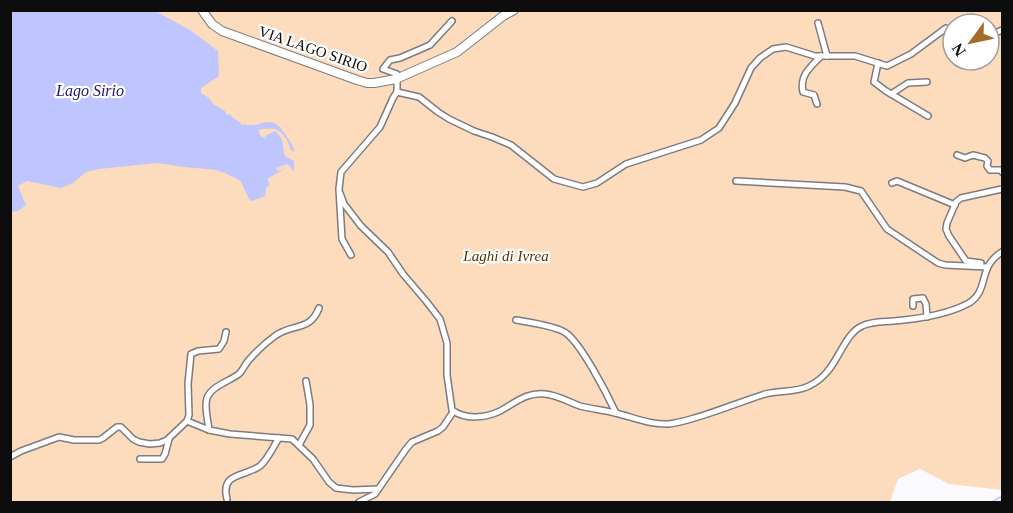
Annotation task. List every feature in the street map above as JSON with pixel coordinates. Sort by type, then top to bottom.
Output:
[{"type":"main road","name":"VIA LAGO SIRIO","points":[[202,10],[212,24],[222,31],[367,83],[396,79],[457,52],[514,10]]},
{"type":"street","points":[[351,255],[342,239],[341,170],[380,127],[397,92],[397,74],[383,69],[390,60],[430,45],[452,21]]},
{"type":"street","points":[[818,23],[824,56]]},
{"type":"street","points":[[397,92],[419,97],[449,119],[511,145],[554,179],[583,187],[597,183],[626,164],[701,141],[718,128],[735,103],[751,68],[773,49],[786,47],[815,56],[855,56],[887,66],[911,54],[941,31]]},
{"type":"street","points":[[817,104],[815,96],[803,92],[802,83],[807,71],[824,56]]},
{"type":"street","points":[[878,63],[874,82],[928,116]]},
{"type":"street","points":[[891,94],[908,83],[927,82]]},
{"type":"street","points":[[957,155],[965,158],[974,155],[985,158],[990,170],[1001,170],[1002,172]]},
{"type":"street","points":[[736,181],[845,187],[859,190],[865,195],[887,229],[938,263],[988,265]]},
{"type":"street","points":[[892,183],[897,181],[955,206]]},
{"type":"street","points":[[988,265],[966,261],[949,236],[946,226],[956,202],[963,197],[1002,189]]},
{"type":"street","points":[[340,193],[344,204],[361,226],[388,252],[440,319],[447,343],[447,375],[453,412]]},
{"type":"street","points":[[453,412],[465,416],[484,416],[498,412],[520,398],[545,394],[584,407],[644,421],[670,424],[722,410],[773,392],[801,389],[819,380],[828,371],[850,336],[861,326],[927,317],[957,308],[975,298],[982,287],[988,265],[1002,252]]},
{"type":"street","points":[[913,306],[913,299],[924,298],[927,317]]},
{"type":"street","points":[[209,430],[206,412],[208,395],[240,372],[247,362],[276,335],[312,322],[319,308]]},
{"type":"street","points":[[516,320],[565,331],[588,362],[616,413]]},
{"type":"street","points":[[10,457],[59,437],[74,440],[99,440],[117,427],[121,427],[139,442],[150,444],[167,440],[187,421],[189,415],[188,384],[191,354],[219,349],[226,332]]},
{"type":"street","points":[[299,445],[310,425],[310,405],[306,381]]},
{"type":"street","points":[[359,502],[372,496],[412,442],[438,431],[453,412]]},
{"type":"street","points":[[187,421],[209,430],[292,439],[313,459],[336,488],[378,489]]},
{"type":"street","points":[[140,459],[162,459],[170,437]]},
{"type":"street","points":[[227,499],[225,490],[230,479],[257,468],[264,462],[279,438]]},
{"type":"green space","name":"Laghi di Ivrea","points":[[10,11],[1002,11],[1002,490],[949,484],[920,469],[898,479],[890,502],[11,502]]},
{"type":"water","name":"Lago Sirio","points":[[10,11],[155,11],[190,30],[218,51],[219,76],[201,88],[201,93],[227,115],[230,114],[241,123],[241,126],[270,122],[280,128],[295,152],[291,150],[284,135],[280,132],[266,129],[259,130],[259,132],[265,138],[275,131],[278,134],[283,142],[285,156],[294,161],[294,170],[288,164],[276,168],[278,171],[287,167],[267,179],[270,184],[266,188],[265,197],[250,201],[240,180],[217,170],[157,163],[99,169],[86,172],[73,183],[61,188],[27,181],[18,186],[26,205],[18,211],[11,212]]},
{"type":"waterway","points":[[992,502],[1002,496]]}]
